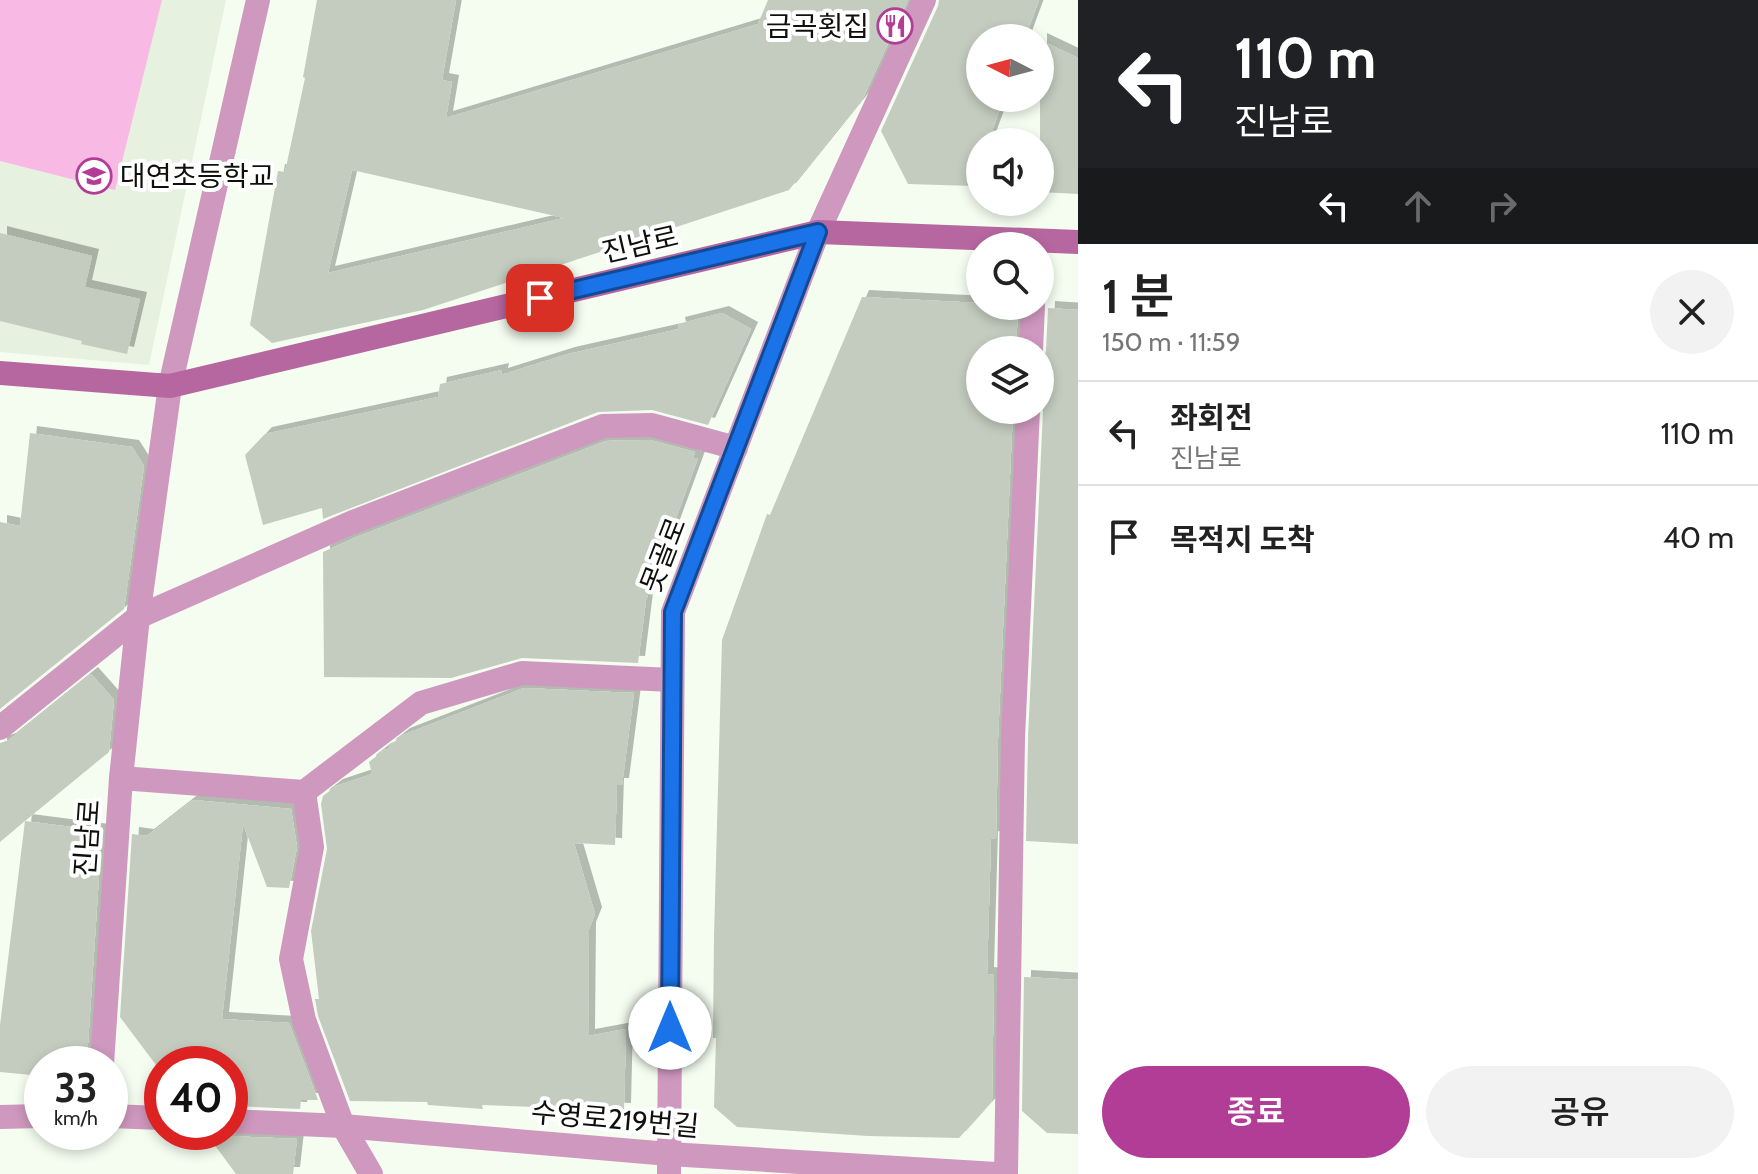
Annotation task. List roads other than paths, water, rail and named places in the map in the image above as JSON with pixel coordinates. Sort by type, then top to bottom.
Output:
[{"type":"main road","name":"진남로","points":[[0,373],[170,386],[818,232],[966,240]]},
{"type":"main road","name":"진남로","points":[[1054,243],[1078,242]]},
{"type":"street","points":[[170,386],[258,0]]},
{"type":"street","name":"못골로","points":[[669,1164],[673,612],[818,232],[924,0]]},
{"type":"street","name":"진남로","points":[[103,1046],[121,778],[138,617],[170,386]]},
{"type":"street","points":[[1006,1174],[1013,738],[1027,424]]},
{"type":"street","points":[[0,728],[138,617],[353,522],[603,426],[652,425],[736,448]]},
{"type":"street","points":[[121,778],[304,792],[421,703],[522,673],[672,680]]},
{"type":"street","points":[[304,792],[312,847],[291,959],[304,1020],[343,1126],[371,1174]]},
{"type":"street","points":[[0,1117],[24,1116]]},
{"type":"street","name":"수영로219번길","points":[[248,1122],[343,1126],[669,1164],[996,1174]]},
{"type":"place","name":"금곡횟집","points":[[895,26]]},
{"type":"place","name":"대연초등학교","points":[[94,176]]}]
